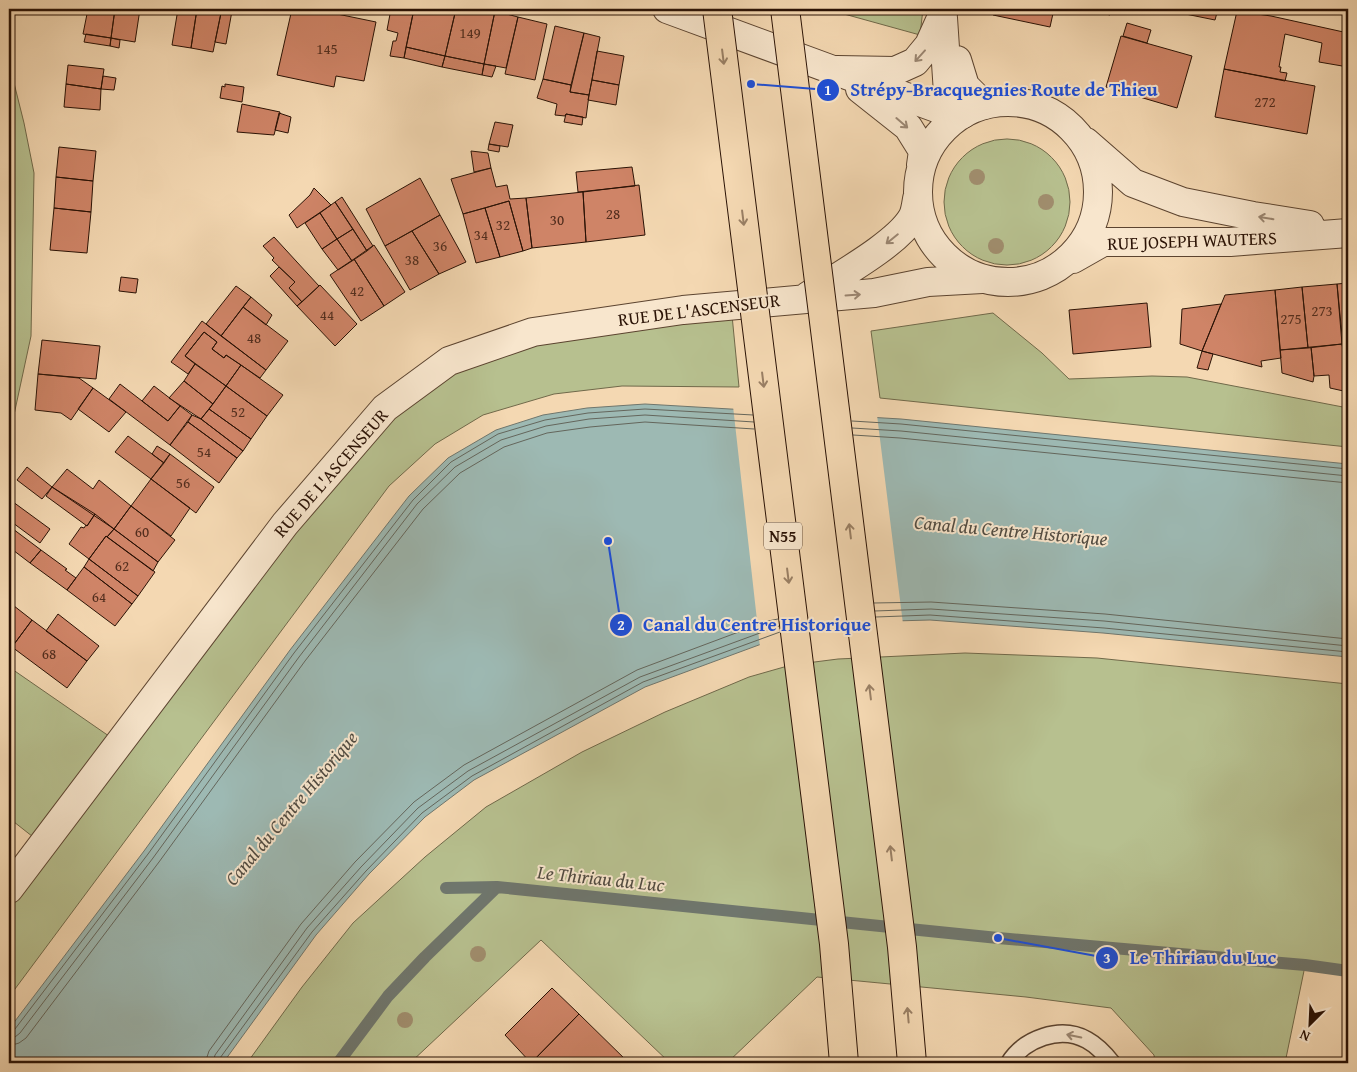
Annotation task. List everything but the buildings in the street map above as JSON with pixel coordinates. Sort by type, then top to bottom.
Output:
[{"type":"highway","name":"N55","points":[[717,9],[834,944],[844,1063]]},
{"type":"highway","points":[[785,9],[902,947],[912,1063]]},
{"type":"street","points":[[667,9],[837,70],[913,100],[968,111]]},
{"type":"street","points":[[837,70],[895,71],[915,62],[929,46],[944,11]]},
{"type":"street","points":[[944,11],[965,86],[968,111]]},
{"type":"street","points":[[837,70],[908,127],[923,151],[917,182],[917,199],[924,226],[938,249],[958,268],[982,279],[1003,283],[1043,276],[1067,261],[1085,239],[1096,214],[1098,186],[1092,158],[1078,134]]},
{"type":"street","name":"RUE JOSEPH WAUTERS","points":[[968,111],[1009,102],[1035,105],[1058,117],[1133,183],[1183,202],[1348,232]]},
{"type":"street","points":[[921,164],[937,135],[968,111]]},
{"type":"street","name":"RUE DE L'ASCENSEUR","points":[[804,298],[896,237],[913,217],[917,199]]},
{"type":"street","name":"RUE JOSEPH WAUTERS","points":[[1043,276],[1103,242],[1230,242],[1348,232]]},
{"type":"street","name":"RUE DE L'ASCENSEUR","points":[[9,889],[285,524],[385,408],[449,361],[533,332],[683,310],[874,293],[928,282],[982,279]]},
{"type":"lane","points":[[1009,1063],[1014,1055],[1029,1043],[1047,1036],[1067,1034],[1086,1039],[1102,1050],[1112,1063]]},
{"type":"green space","points":[[826,9],[923,9],[920,35]]},
{"type":"green space","points":[[9,42],[10,67],[34,173],[31,336],[9,438]]},
{"type":"green space","points":[[1007,139],[1031,144],[1051,158],[1065,178],[1070,202],[1065,226],[1051,246],[1031,260],[1007,265],[983,260],[963,246],[949,226],[944,202],[949,178],[963,158],[983,144]]},
{"type":"green space","points":[[731,305],[739,387],[622,386],[554,394],[483,415],[435,444],[389,486],[9,997],[9,889],[42,844],[9,818],[9,667],[119,743],[285,524],[449,361]]},
{"type":"green space","points":[[993,313],[1042,353],[1069,379],[1152,376],[1187,377],[1348,408],[1348,447],[880,398],[871,331]]},
{"type":"green space","points":[[965,653],[1097,658],[1348,684],[1348,971],[1305,966],[1285,1063],[1155,1063],[1154,1055],[1111,1008],[1026,997],[817,977],[727,1063],[670,1063],[541,940],[410,1063],[247,1063],[302,987],[353,923],[425,857],[486,807],[582,752],[665,712],[749,677],[791,665],[838,659]]},
{"type":"water","points":[[645,404],[901,419],[1348,464],[1348,657],[1103,633],[930,620],[858,622],[775,639],[645,687],[474,780],[425,817],[369,874],[316,935],[223,1063],[9,1063],[9,1029],[144,851],[290,650],[409,496],[448,458],[496,430],[543,415],[587,408]]},
{"type":"pier","points":[[733,406],[877,415],[903,624],[858,625],[775,641],[760,647]]},
{"type":"waterway","name":"Le Thiriau du Luc","points":[[446,888],[497,887],[998,938],[1305,965],[1348,971]]},
{"type":"waterway","points":[[338,1063],[388,996],[497,887]]},
{"type":"place","name":"Strépy-Bracquegnies Route de Thieu","points":[[751,84]]},
{"type":"place","name":"Canal du Centre Historique","points":[[608,541]]},
{"type":"place","name":"Le Thiriau du Luc","points":[[998,938]]}]
